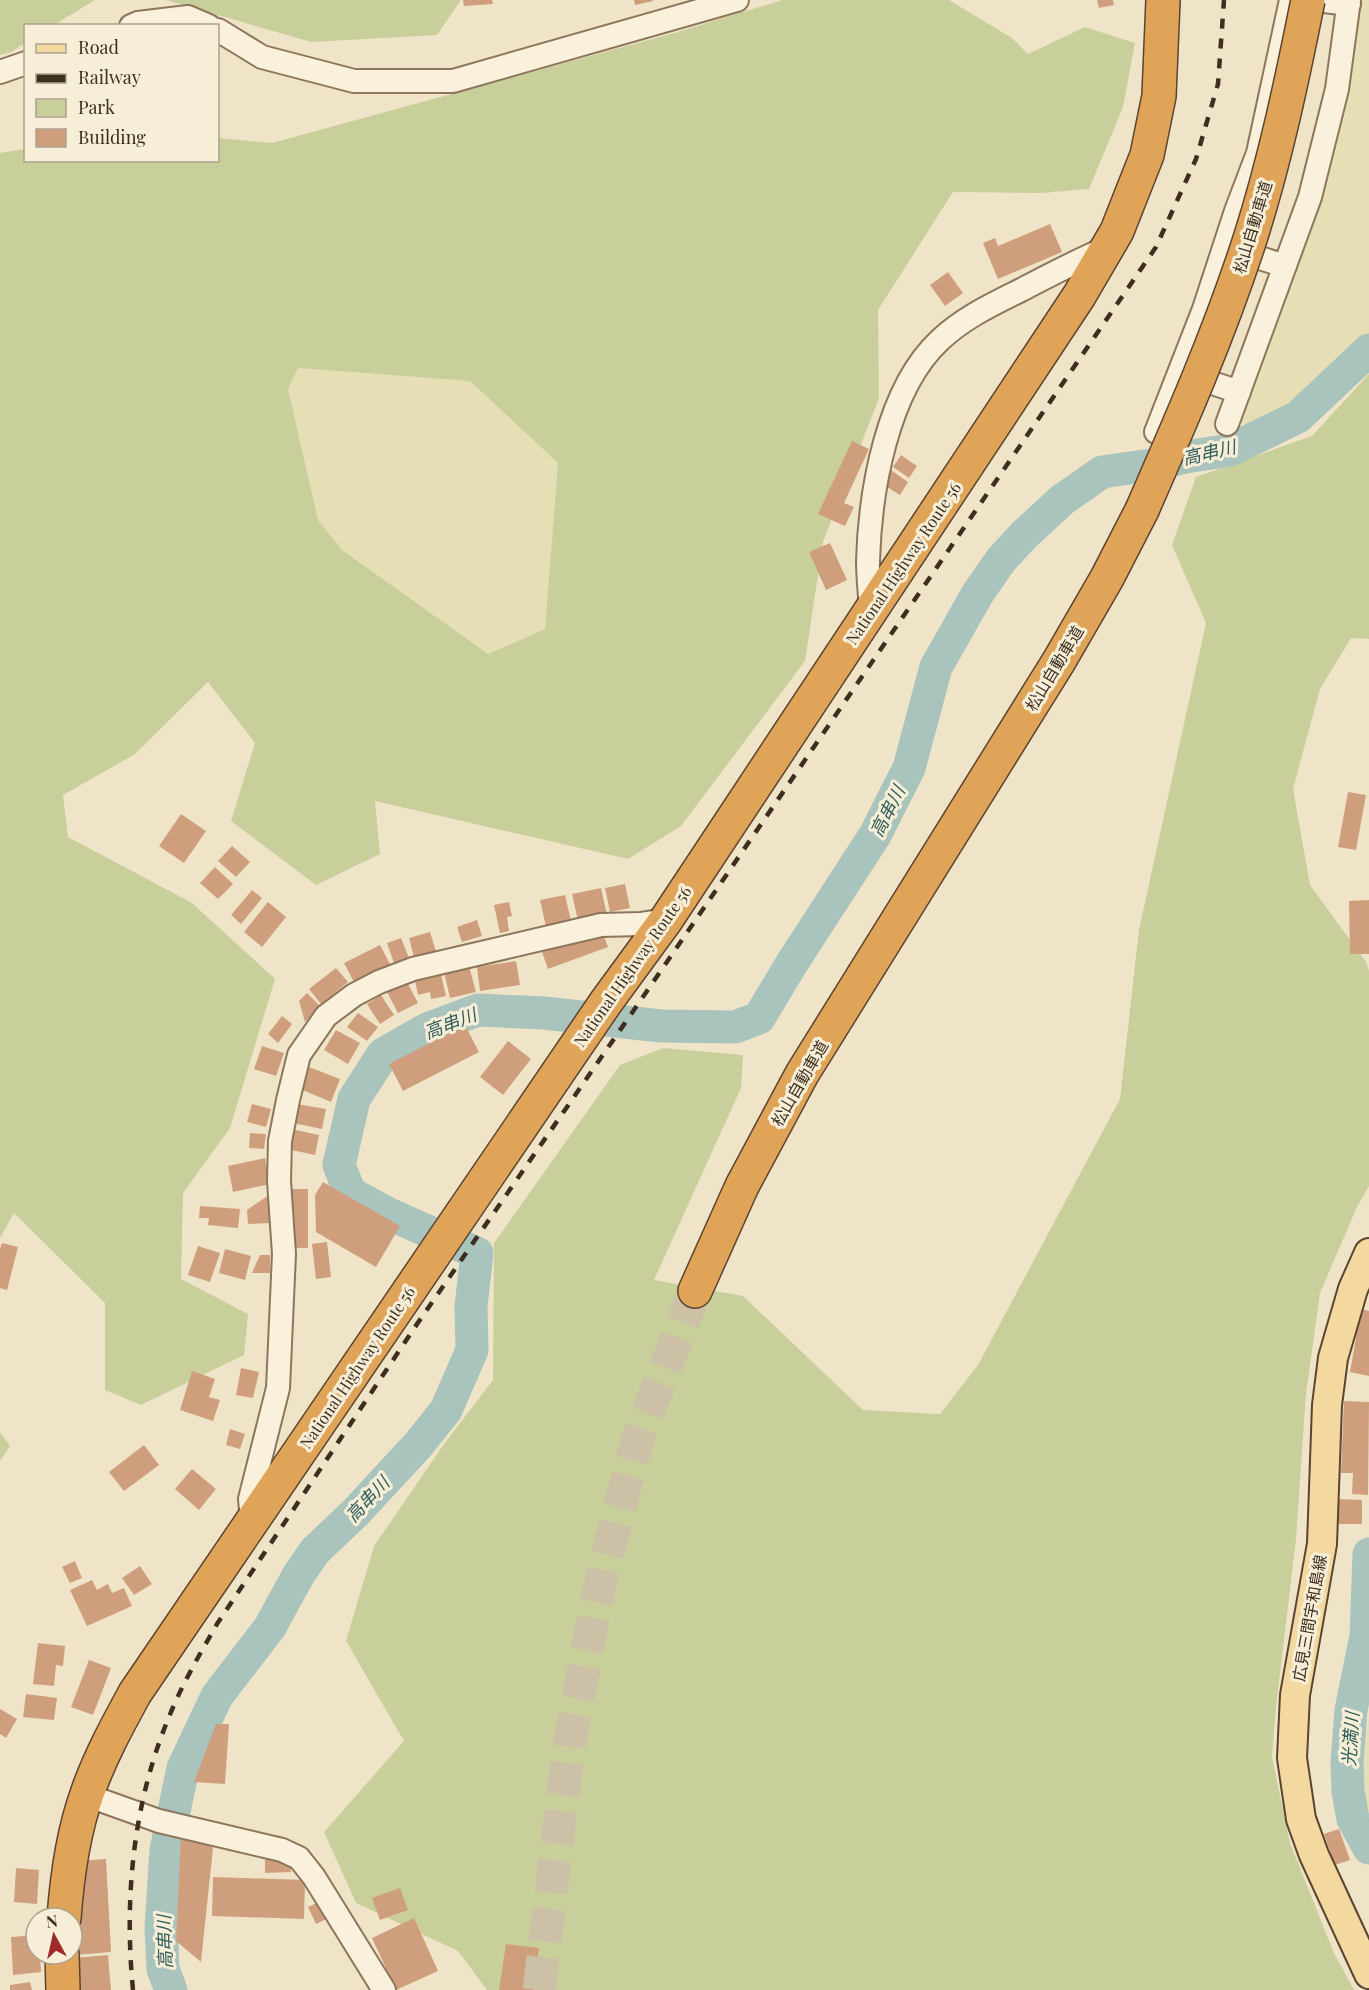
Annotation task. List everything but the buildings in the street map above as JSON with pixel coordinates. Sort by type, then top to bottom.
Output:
[{"type":"highway","name":"National Highway Route 56","points":[[66,1906],[74,1844],[86,1795],[109,1742],[135,1693],[606,1002],[666,920],[1079,296],[1117,231],[1147,155],[1159,96],[1163,0]]},
{"type":"highway","name":"松山自動車道","points":[[695,1291],[742,1186],[802,1074],[1059,661],[1107,578],[1142,510],[1221,322],[1250,238],[1271,168],[1308,0]]},
{"type":"highway","points":[[62,1966],[63,1990]]},
{"type":"main road","name":"広見三間宇和島線","points":[[1369,1253],[1353,1289],[1333,1358],[1327,1405],[1322,1544],[1295,1695],[1292,1758],[1302,1819],[1308,1837],[1369,1974]]},
{"type":"street","points":[[219,31],[261,57],[354,81],[453,81],[737,0]]},
{"type":"street","points":[[1156,432],[1180,372],[1258,153],[1290,0]]},
{"type":"street","points":[[1227,424],[1310,197],[1337,89],[1349,2],[1316,0]]},
{"type":"street","points":[[136,24],[188,17],[204,24]]},
{"type":"street","points":[[0,72],[24,64]]},
{"type":"street","points":[[1225,247],[1285,266]]},
{"type":"street","points":[[871,611],[868,561],[876,478],[899,400],[918,365],[940,340],[967,319],[1107,248]]},
{"type":"street","points":[[1180,372],[1239,392]]},
{"type":"street","points":[[252,1521],[250,1499],[278,1388],[284,1254],[279,1181],[280,1141],[299,1055],[326,1016],[354,994],[413,969],[600,925],[640,924],[666,920]]},
{"type":"street","points":[[86,1795],[159,1821],[282,1850],[299,1858],[314,1877],[384,1990]]},
{"type":"shaded area","points":[[1359,0],[1369,0],[1369,337],[1341,369],[1296,412],[1253,425],[1238,422]]},
{"type":"shaded area","points":[[297,368],[470,381],[558,463],[545,629],[488,654],[342,550],[318,520],[288,389]]},
{"type":"shaded area","points":[[1369,1716],[1369,1814],[1362,1790],[1361,1763]]},
{"type":"green space","points":[[0,0],[95,0],[56,24],[24,24],[24,44],[11,52],[0,55]]},
{"type":"green space","points":[[166,0],[461,0],[437,35],[311,42]]},
{"type":"green space","points":[[782,0],[949,0],[1012,38],[1028,54],[1085,27],[1135,43],[1123,107],[1089,189],[1040,193],[953,192],[878,310],[879,398],[823,542],[805,661],[681,826],[628,859],[375,801],[380,854],[316,885],[231,821],[255,743],[208,682],[135,754],[63,795],[68,837],[192,903],[275,979],[230,1128],[183,1193],[181,1279],[248,1314],[244,1355],[141,1405],[105,1390],[105,1303],[14,1213],[0,1238],[0,153],[24,149],[24,162],[219,162],[219,138],[272,143],[678,32]],"holes":[[[298,368],[470,381],[558,463],[545,629],[488,654],[342,550],[318,520],[288,389]]]},
{"type":"green space","points":[[1369,374],[1369,639],[1351,638],[1320,689],[1293,789],[1310,885],[1366,962],[1369,971],[1369,1186],[1357,1207],[1320,1293],[1306,1394],[1296,1539],[1272,1757],[1290,1843],[1334,1953],[1354,1990],[487,1990],[458,1951],[356,1903],[324,1832],[404,1741],[346,1641],[374,1546],[444,1444],[493,1380],[494,1243],[620,1065],[663,1048],[743,1055],[741,1088],[654,1280],[743,1296],[863,1410],[940,1414],[978,1365],[1120,1099],[1139,930],[1206,623],[1172,545],[1196,477],[1312,436]]},
{"type":"green space","points":[[0,1432],[10,1446],[0,1461]]},
{"type":"waterway","name":"高串川","points":[[171,1990],[163,1969],[161,1928],[166,1850],[183,1768],[217,1696],[270,1627],[299,1574],[315,1551],[356,1512],[418,1445],[446,1410],[472,1350],[471,1307],[477,1253],[389,1214],[350,1193],[339,1165],[354,1099],[383,1054],[427,1029],[478,1010],[544,1013],[661,1026],[735,1027],[759,1018],[875,835],[909,768],[936,667],[978,593],[1001,560],[1062,500],[1102,472],[1230,450],[1298,417],[1369,350]]},
{"type":"waterway","name":"光満川","points":[[1369,1554],[1366,1636],[1351,1710],[1347,1763],[1348,1791],[1353,1819],[1369,1848]]},
{"type":"tunnel","points":[[539,1990],[569,1746],[599,1589],[636,1444],[695,1291]]},
{"type":"railway","points":[[133,1990],[130,1955],[131,1886],[139,1817],[157,1750],[185,1681],[217,1624],[415,1327],[1156,247],[1196,159],[1218,84],[1224,0]]}]
